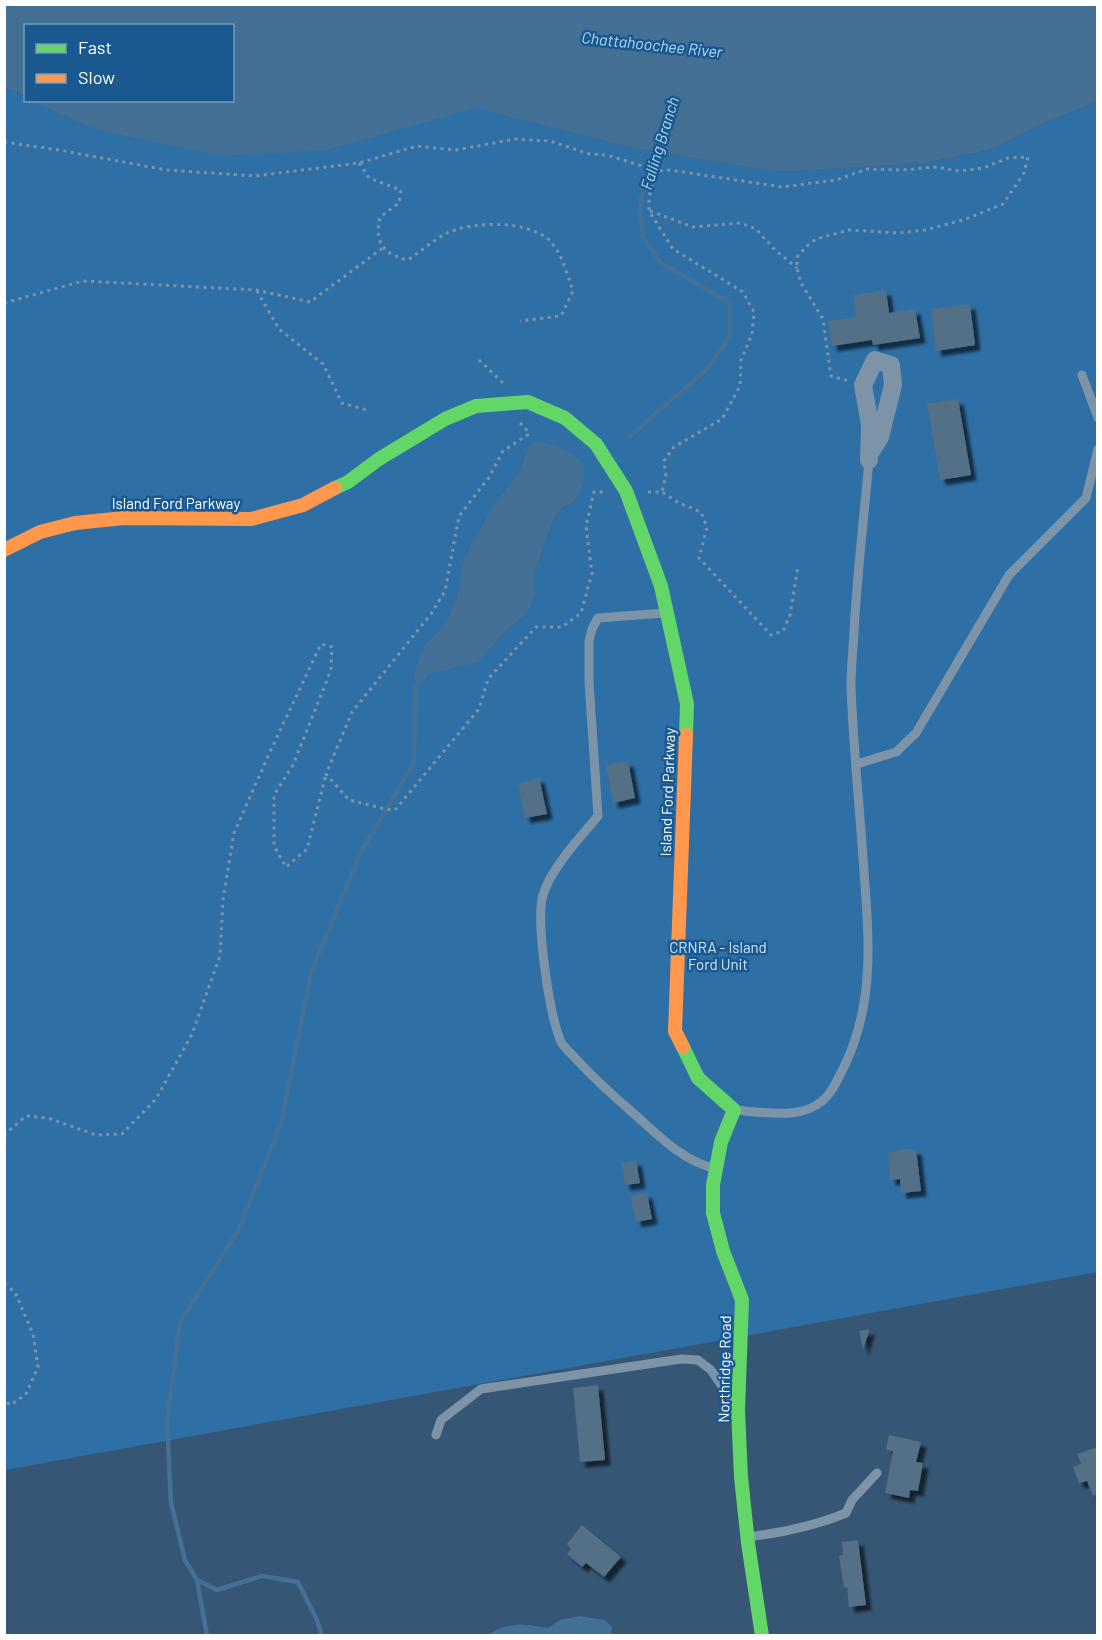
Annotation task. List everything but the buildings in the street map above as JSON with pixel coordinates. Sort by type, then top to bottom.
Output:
[{"type":"street","points":[[875,360],[891,364],[893,385],[880,437],[870,457],[870,425],[863,385],[875,360]]},
{"type":"street","name":"Island Ford Parkway","points":[[4,550],[40,532],[75,522],[124,518],[251,519],[303,505],[348,482],[379,459],[445,419],[476,406],[528,402],[565,418],[596,444],[626,491],[661,586],[687,704],[675,1030],[698,1078],[735,1110]]},
{"type":"street","name":"Northridge Road","points":[[735,1110],[721,1142],[713,1185],[713,1213],[723,1251],[741,1300],[738,1410],[741,1477],[747,1538],[762,1635]]},
{"type":"lane","points":[[1082,375],[1098,418]]},
{"type":"lane","points":[[857,764],[896,752],[916,733],[1009,575],[1086,498],[1098,449]]},
{"type":"lane","points":[[735,1110],[792,1114],[819,1104],[828,1095],[850,1053],[860,1024],[866,995],[869,969],[851,684],[855,609],[870,457]]},
{"type":"lane","points":[[667,613],[598,618],[592,628],[589,641],[589,682],[598,816],[554,873],[543,898],[542,945],[552,1008],[562,1044],[603,1088],[672,1147],[700,1165],[716,1168]]},
{"type":"lane","points":[[436,1435],[441,1420],[481,1389],[681,1359],[698,1360],[711,1370],[738,1410]]},
{"type":"lane","points":[[747,1538],[784,1532],[846,1513],[852,1500],[877,1473]]},
{"type":"path","points":[[4,142],[166,170],[255,176],[358,163],[417,146],[456,150],[515,139],[550,141],[589,154],[607,155],[658,171],[670,170],[782,187],[836,180],[867,169],[902,170],[936,167],[959,171],[983,168],[1008,158],[1028,157],[1024,174],[1003,204],[966,219],[925,230],[849,231],[816,239],[797,257],[801,283],[823,319],[831,376],[863,385]]},
{"type":"path","points":[[358,163],[369,178],[401,190],[399,203],[380,217],[377,231],[384,247],[392,256],[408,260],[446,234],[486,225],[525,227],[549,240],[561,259],[573,291],[561,316],[520,321]]},
{"type":"path","points":[[658,171],[650,197],[649,211],[673,249],[743,292],[754,312],[752,334],[741,360],[740,386],[722,419],[674,447],[664,461],[666,476],[662,492]]},
{"type":"path","points":[[649,211],[693,226],[741,223],[756,229],[775,250],[797,268]]},
{"type":"path","points":[[4,303],[83,281],[256,290],[310,302],[384,247]]},
{"type":"path","points":[[256,290],[279,329],[323,364],[342,403],[370,411]]},
{"type":"path","points":[[4,1173],[6,1134],[26,1116],[48,1118],[96,1135],[122,1134],[156,1099],[192,1034],[220,956],[223,899],[234,833],[321,644],[332,646],[331,670],[293,765],[274,795],[274,846],[286,867],[307,849],[326,774],[352,712],[431,614],[445,591],[459,516],[488,479],[503,451],[528,434],[524,426],[512,418],[509,389],[479,360]]},
{"type":"path","points":[[326,774],[349,800],[395,810],[479,709],[488,679],[536,627],[562,627],[581,613],[592,573],[586,526],[594,492],[662,492],[679,503],[701,512],[707,527],[699,558],[771,635],[783,631],[790,615],[798,566]]},
{"type":"path","points":[[4,1284],[15,1292],[33,1334],[38,1367],[26,1394],[11,1405],[4,1401]]},
{"type":"green space","name":"CRNRA - Island Ford Unit","points":[[5,87],[24,96],[24,102],[38,102],[328,150],[475,107],[633,148],[780,172],[925,163],[989,150],[1040,125],[1097,102],[1097,1272],[5,1470]],"holes":[[[529,444],[584,464],[584,483],[572,503],[562,508],[555,517],[535,572],[535,594],[523,617],[503,633],[479,661],[427,674],[425,644],[449,616],[458,593],[465,555],[493,505],[518,474]]]},
{"type":"water","name":"Chattahoochee River","points":[[5,4],[1097,5],[1097,102],[1040,125],[989,150],[925,163],[780,172],[633,148],[475,108],[328,150],[221,156],[94,129],[36,102],[234,102],[234,24],[24,24],[24,96],[5,87]]},
{"type":"water","points":[[535,442],[561,449],[584,464],[584,483],[572,503],[562,508],[555,517],[535,572],[535,594],[530,608],[523,617],[503,633],[479,662],[428,674],[425,681],[415,684],[414,673],[425,644],[449,616],[458,593],[465,555],[493,505],[518,474],[529,444]]},
{"type":"water","points":[[580,1616],[604,1620],[612,1626],[611,1635],[488,1635],[503,1627],[517,1625],[548,1628],[560,1620]]},
{"type":"waterway","name":"Falling Branch","points":[[629,437],[709,367],[730,336],[730,303],[661,263],[643,237],[640,202],[657,146]]},
{"type":"waterway","points":[[322,1636],[317,1620],[298,1582],[262,1576],[217,1590],[197,1580],[185,1560],[171,1503],[167,1421],[180,1322],[238,1231],[281,1124],[311,973],[359,856],[414,762],[415,684]]},
{"type":"waterway","points":[[197,1580],[207,1636]]},
{"type":"traffic: fast","points":[[335,488],[348,482],[379,459],[445,419],[476,406],[528,402],[565,418],[596,444],[626,491],[661,586],[687,704],[686,735]]},
{"type":"traffic: fast","points":[[683,1047],[698,1078],[734,1110],[721,1142],[713,1185],[713,1213],[723,1251],[742,1300],[738,1410],[741,1477],[762,1636]]},
{"type":"traffic: slow","points":[[4,550],[40,532],[75,523],[124,518],[251,519],[303,505],[335,488]]},
{"type":"traffic: slow","points":[[683,1047],[675,1031],[686,735]]}]
